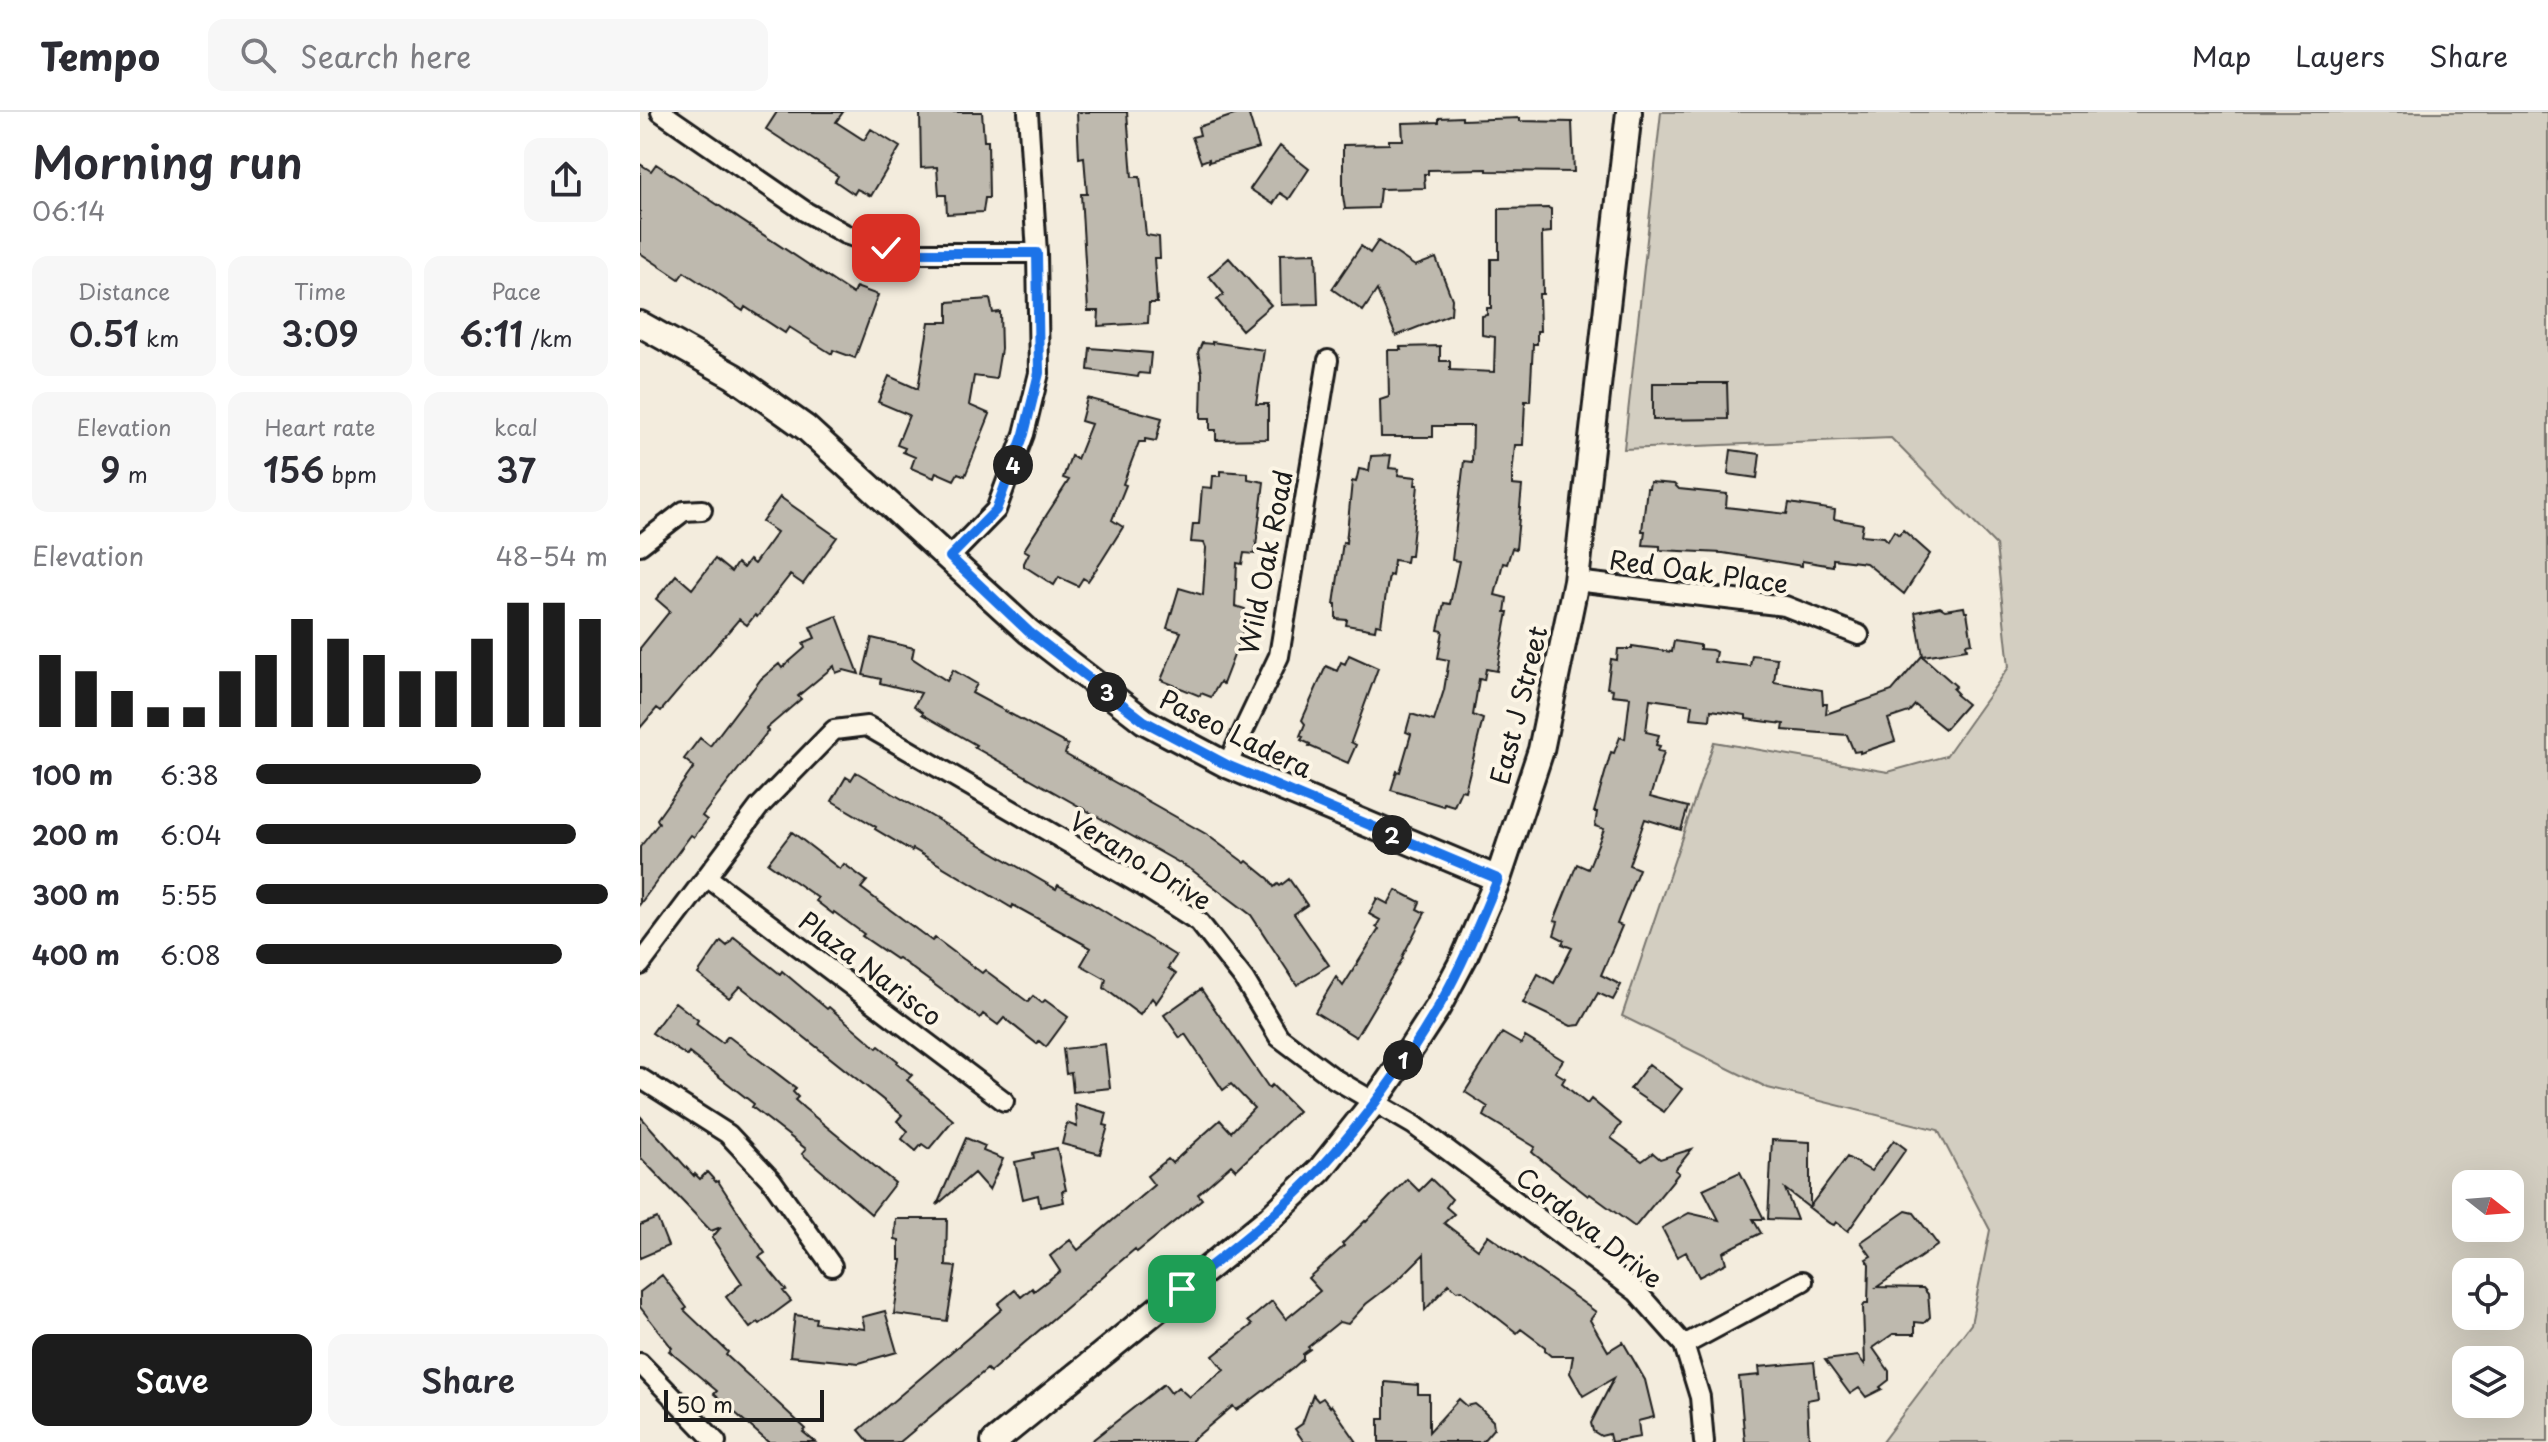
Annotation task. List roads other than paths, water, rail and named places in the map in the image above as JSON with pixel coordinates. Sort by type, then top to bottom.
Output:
[{"type":"street","points":[[661,112],[806,212],[845,234],[886,248],[917,253],[1037,253]]},
{"type":"street","points":[[950,557],[996,510],[1024,434],[1039,373],[1037,253],[1028,112]]},
{"type":"street","name":"East J Street","points":[[994,1442],[1270,1218],[1320,1170],[1375,1101],[1438,1007],[1464,958],[1498,879],[1541,750],[1576,581],[1629,112]]},
{"type":"street","name":"Paseo Ladera","points":[[640,324],[733,376],[806,428],[1029,632],[1144,721],[1227,765],[1498,879]]},
{"type":"street","name":"Wild Oak Road","points":[[1227,765],[1279,656],[1328,360]]},
{"type":"street","points":[[640,545],[684,511],[702,510]]},
{"type":"street","name":"Red Oak Place","points":[[1576,581],[1785,606],[1859,635]]},
{"type":"street","name":"Verano Drive","points":[[707,877],[759,807],[834,730],[867,726],[1199,922],[1244,979],[1279,1037],[1335,1079],[1375,1101]]},
{"type":"street","points":[[640,965],[707,877]]},
{"type":"street","name":"Plaza Narisco","points":[[707,877],[1004,1101]]},
{"type":"street","points":[[640,1078],[728,1134],[772,1181],[832,1266]]},
{"type":"street","name":"Cordova Drive","points":[[1375,1101],[1414,1125],[1637,1292],[1684,1345],[1700,1397],[1704,1442]]},
{"type":"street","points":[[1684,1345],[1803,1281]]},
{"type":"street","points":[[640,1363],[716,1442]]}]
